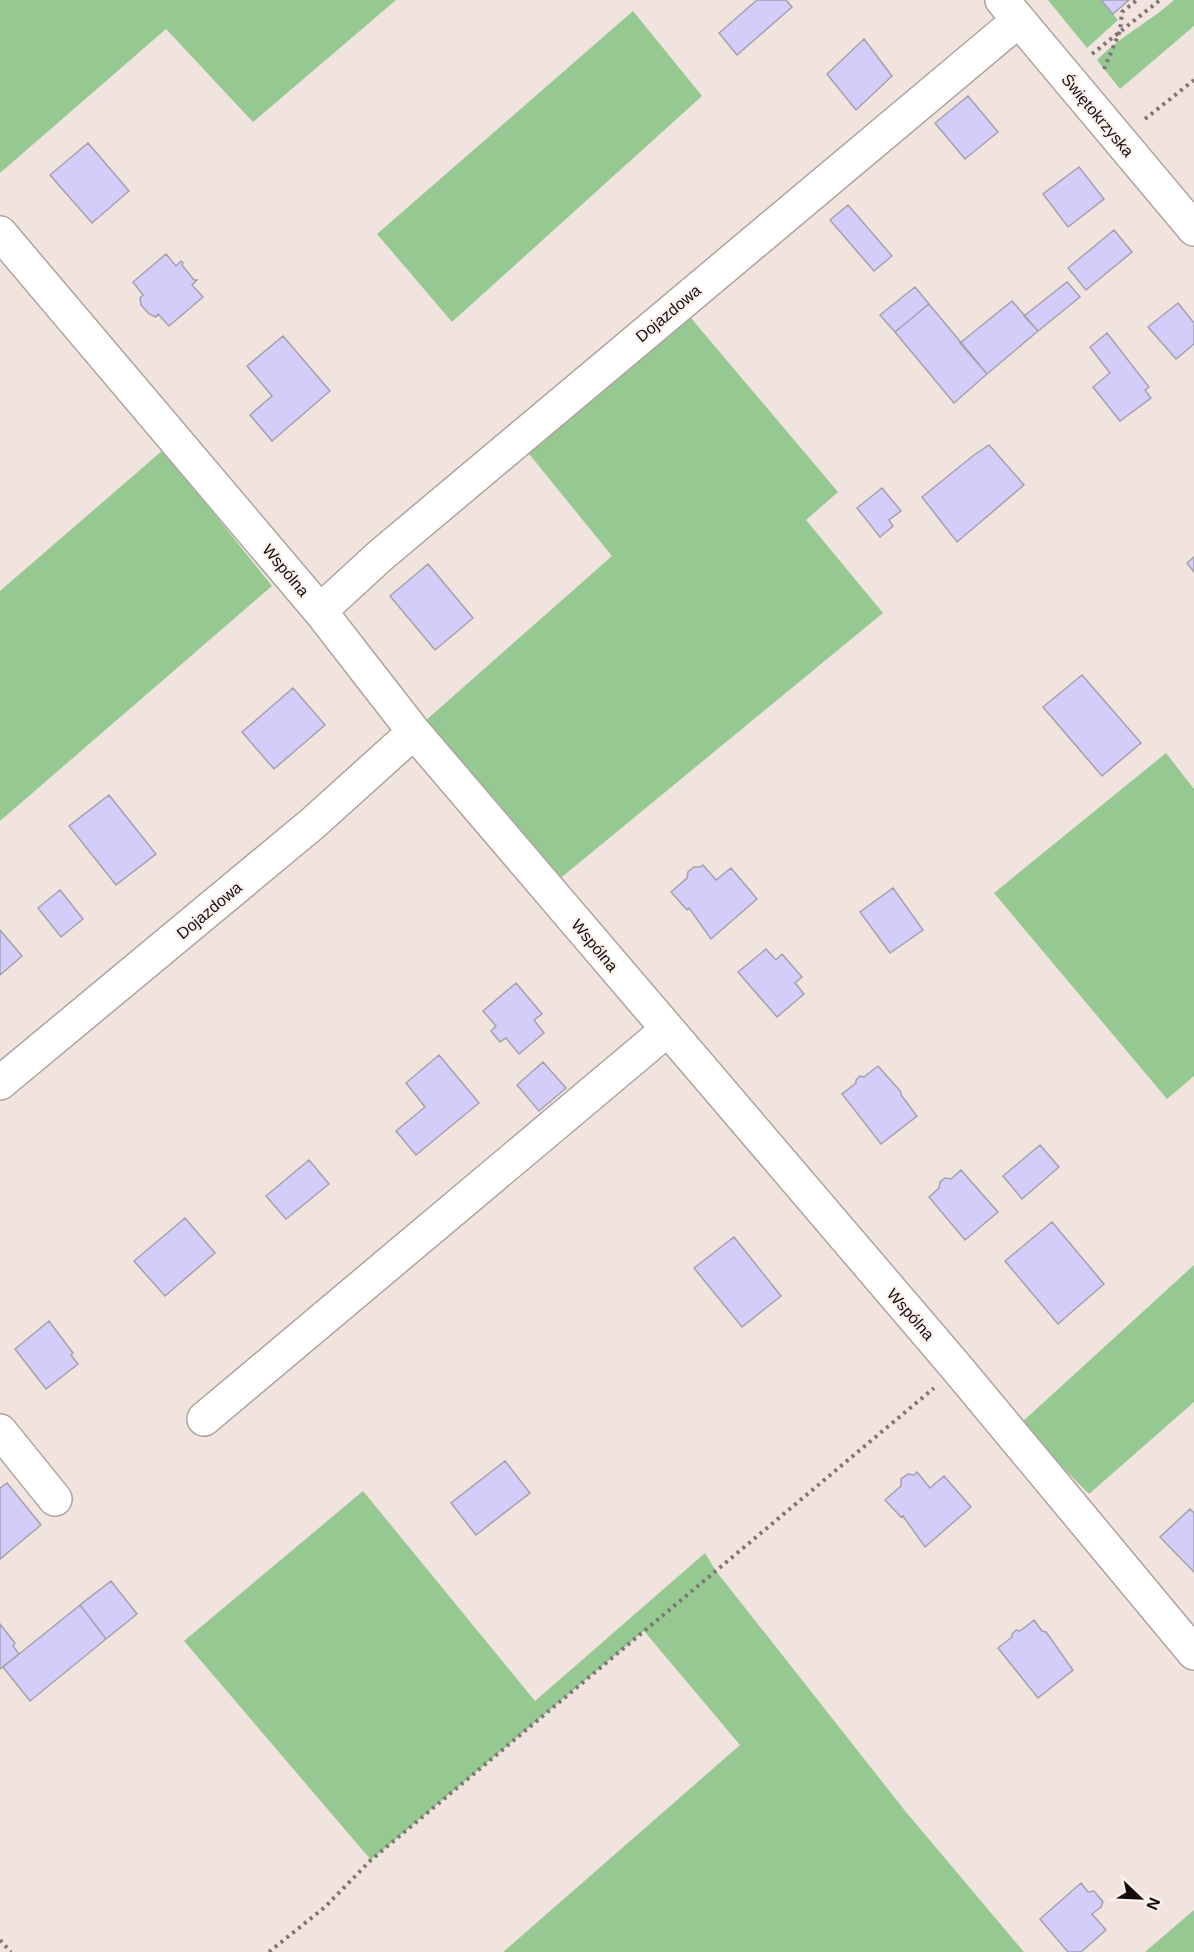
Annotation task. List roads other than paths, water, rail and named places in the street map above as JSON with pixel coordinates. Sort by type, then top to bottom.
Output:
[{"type":"street","name":"Świętokrzyska","points":[[1010,10],[1194,229]]},
{"type":"street","name":"Dojazdowa","points":[[320,610],[1010,10]]},
{"type":"street","name":"Wspólna","points":[[0,233],[320,610],[414,732],[957,1368],[1194,1653]]},
{"type":"street","name":"Dojazdowa","points":[[0,1083],[312,824],[414,732]]},
{"type":"street","points":[[204,1419],[667,1030]]},
{"type":"street","points":[[0,1431],[55,1499]]}]
